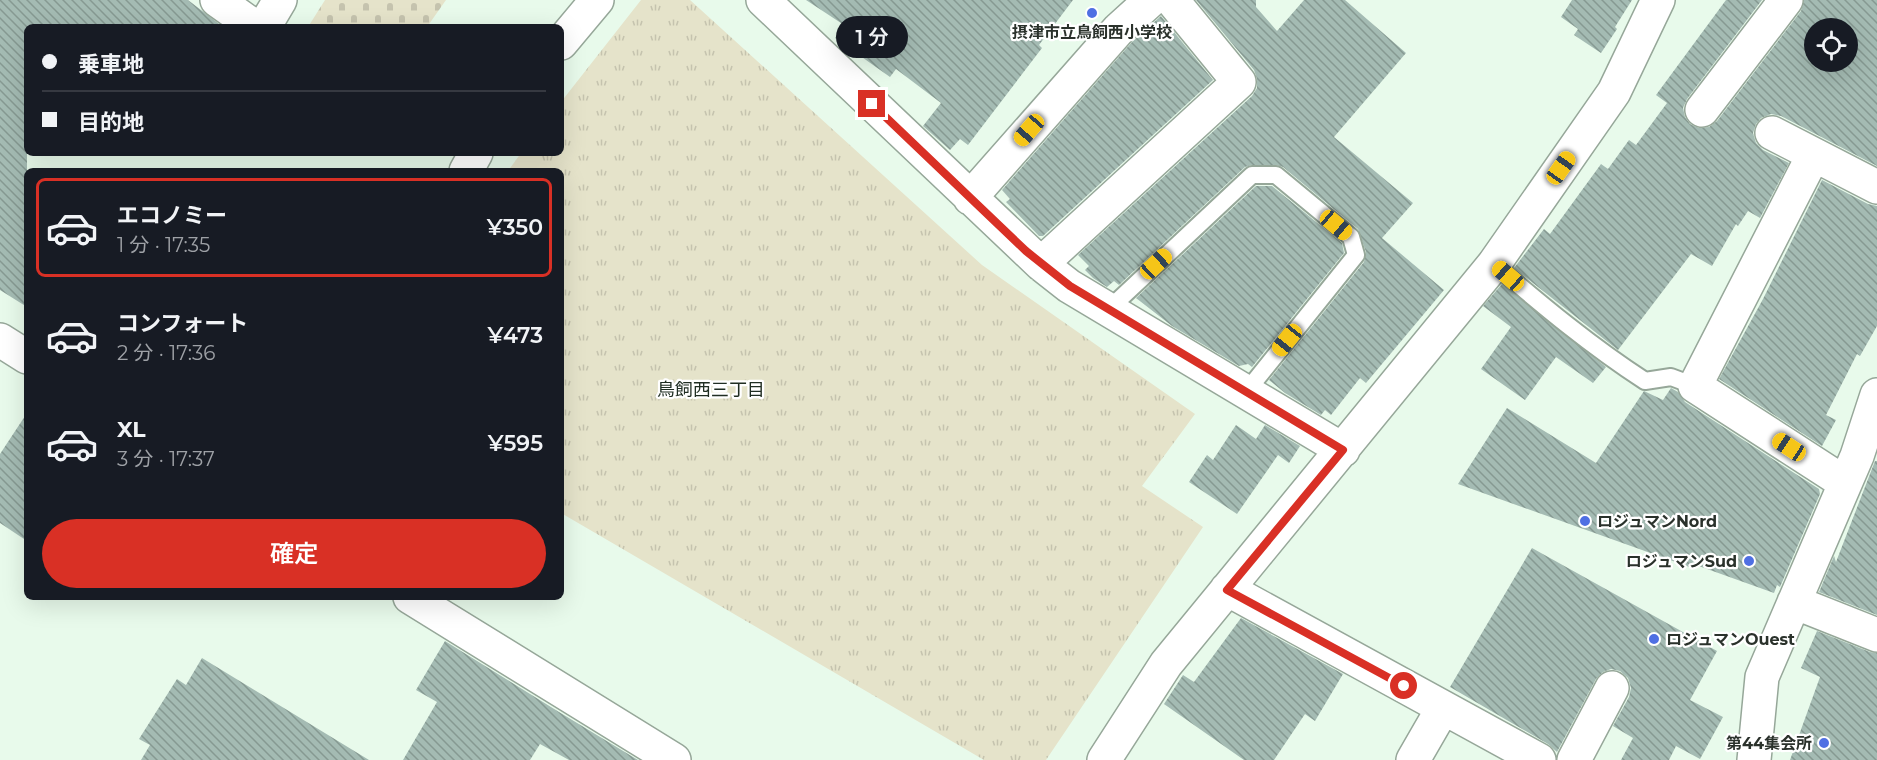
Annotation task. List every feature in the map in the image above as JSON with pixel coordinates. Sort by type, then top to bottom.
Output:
[{"type":"street","points":[[217,0],[251,24]]},
{"type":"street","points":[[266,24],[280,0]]},
{"type":"street","points":[[564,39],[597,0]]},
{"type":"street","points":[[763,0],[1041,264],[1070,286],[1343,450]]},
{"type":"street","points":[[970,198],[1119,28],[1150,0]]},
{"type":"street","points":[[1041,264],[1239,82],[1172,0]]},
{"type":"street","points":[[1104,760],[1166,664],[1494,264],[1614,92],[1658,0]]},
{"type":"street","points":[[1702,110],[1786,0]]},
{"type":"street","points":[[1772,134],[1877,187]]},
{"type":"street","points":[[1813,156],[1695,386],[1860,468]]},
{"type":"street","points":[[0,340],[24,355]]},
{"type":"street","points":[[1755,760],[1762,677],[1794,602],[1860,468],[1877,395]]},
{"type":"street","points":[[1227,590],[1539,760]]},
{"type":"street","points":[[415,600],[674,760]]},
{"type":"street","points":[[1794,602],[1877,635]]},
{"type":"street","points":[[1574,760],[1612,688]]},
{"type":"street","points":[[1413,760],[1443,708]]},
{"type":"lane","points":[[1108,309],[1252,174],[1276,175],[1351,237],[1356,255],[1246,392]]},
{"type":"lane","points":[[1494,264],[1549,312],[1604,354],[1645,381],[1671,377],[1695,386]]},
{"type":"green space","points":[[325,0],[446,0],[429,24],[310,24]]},
{"type":"green space","points":[[641,0],[690,0],[982,265],[1195,414],[1142,486],[1203,527],[1046,760],[984,760],[564,515],[564,168],[510,168],[519,156],[564,156],[564,98]]},
{"type":"building","points":[[0,0],[188,0],[219,24],[24,24],[24,156],[27,156],[27,168],[24,168],[24,305],[0,290]]},
{"type":"building","points":[[806,0],[1073,0],[1039,45],[1042,48],[968,145],[960,139],[950,150],[923,126],[941,103],[896,69],[890,77],[835,38],[844,25]]},
{"type":"building","points":[[1196,0],[1256,0],[1256,7],[1277,31],[1304,0],[1345,0],[1406,53],[1334,137],[1413,203],[1382,238],[1444,290],[1366,383],[1360,378],[1331,415],[1325,410],[1321,415],[1285,393],[1269,380],[1364,262],[1366,252],[1358,229],[1283,167],[1252,165],[1245,167],[1119,285],[1114,281],[1107,287],[1093,278],[1085,270],[1089,266],[1078,255],[1252,96],[1257,88],[1254,70]]},
{"type":"building","points":[[1572,0],[1632,0],[1601,53],[1574,35],[1578,29],[1561,17]]},
{"type":"building","points":[[1726,0],[1762,0],[1687,99],[1683,108],[1685,117],[1690,124],[1699,128],[1709,127],[1717,121],[1801,11],[1804,0],[1877,0],[1877,166],[1781,116],[1771,114],[1761,118],[1753,133],[1756,143],[1763,150],[1789,163],[1760,218],[1748,211],[1738,226],[1736,224],[1712,266],[1691,254],[1618,350],[1514,268],[1544,229],[1550,234],[1601,164],[1608,169],[1629,140],[1636,145],[1667,103],[1656,95]]},
{"type":"building","points":[[1161,16],[1213,80],[1043,236],[1039,236],[1006,202],[1010,199],[1002,190],[1132,42]]},
{"type":"building","points":[[1822,180],[1868,204],[1877,206],[1877,326],[1860,356],[1857,354],[1826,415],[1836,420],[1822,446],[1719,379],[1763,299]]},
{"type":"building","points":[[1256,186],[1272,186],[1342,243],[1344,253],[1252,367],[1248,364],[1239,366],[1172,326],[1136,298]]},
{"type":"building","points":[[1502,284],[1606,367],[1593,383],[1556,357],[1525,400],[1481,369],[1511,327],[1483,306]]},
{"type":"building","points":[[1671,388],[1678,392],[1685,402],[1819,489],[1820,494],[1780,587],[1777,585],[1774,593],[1696,565],[1695,569],[1458,484],[1507,408],[1596,463],[1644,391],[1663,400]]},
{"type":"building","points":[[24,418],[24,539],[0,523],[0,454]]},
{"type":"building","points":[[1236,425],[1256,439],[1265,425],[1300,446],[1289,463],[1278,455],[1237,514],[1189,482],[1207,455],[1213,460]]},
{"type":"building","points":[[1875,461],[1877,461],[1877,615],[1819,592],[1834,556],[1836,562]]},
{"type":"building","points":[[1532,548],[1717,651],[1690,700],[1723,717],[1700,759],[1676,746],[1669,760],[1621,760],[1633,738],[1613,726],[1629,697],[1631,688],[1628,678],[1620,671],[1611,669],[1603,672],[1596,679],[1557,752],[1548,744],[1450,687]]},
{"type":"building","points":[[1241,618],[1343,674],[1315,721],[1305,714],[1274,760],[1244,760],[1164,704],[1183,675],[1194,682]]},
{"type":"building","points":[[1817,631],[1877,653],[1877,760],[1790,760],[1820,677],[1801,668]]},
{"type":"building","points":[[445,641],[638,760],[569,760],[540,744],[530,760],[403,760],[437,702],[416,690]]},
{"type":"building","points":[[202,658],[369,760],[141,760],[150,745],[139,739],[177,679],[186,685]]},
{"type":"place","name":"摂津市立鳥飼西小学校","points":[[1092,13]]},
{"type":"place","name":"ロジュマンNord","points":[[1585,521]]},
{"type":"place","name":"ロジュマンSud","points":[[1749,561]]},
{"type":"place","name":"ロジュマンOuest","points":[[1654,639]]},
{"type":"place","name":"第44集会所","points":[[1824,743]]},
{"type":"district","name":"鳥飼西三丁目","points":[[711,390]]},
{"type":"route","points":[[872,104],[1026,251],[1070,286],[1343,450],[1227,590],[1404,686]]}]
